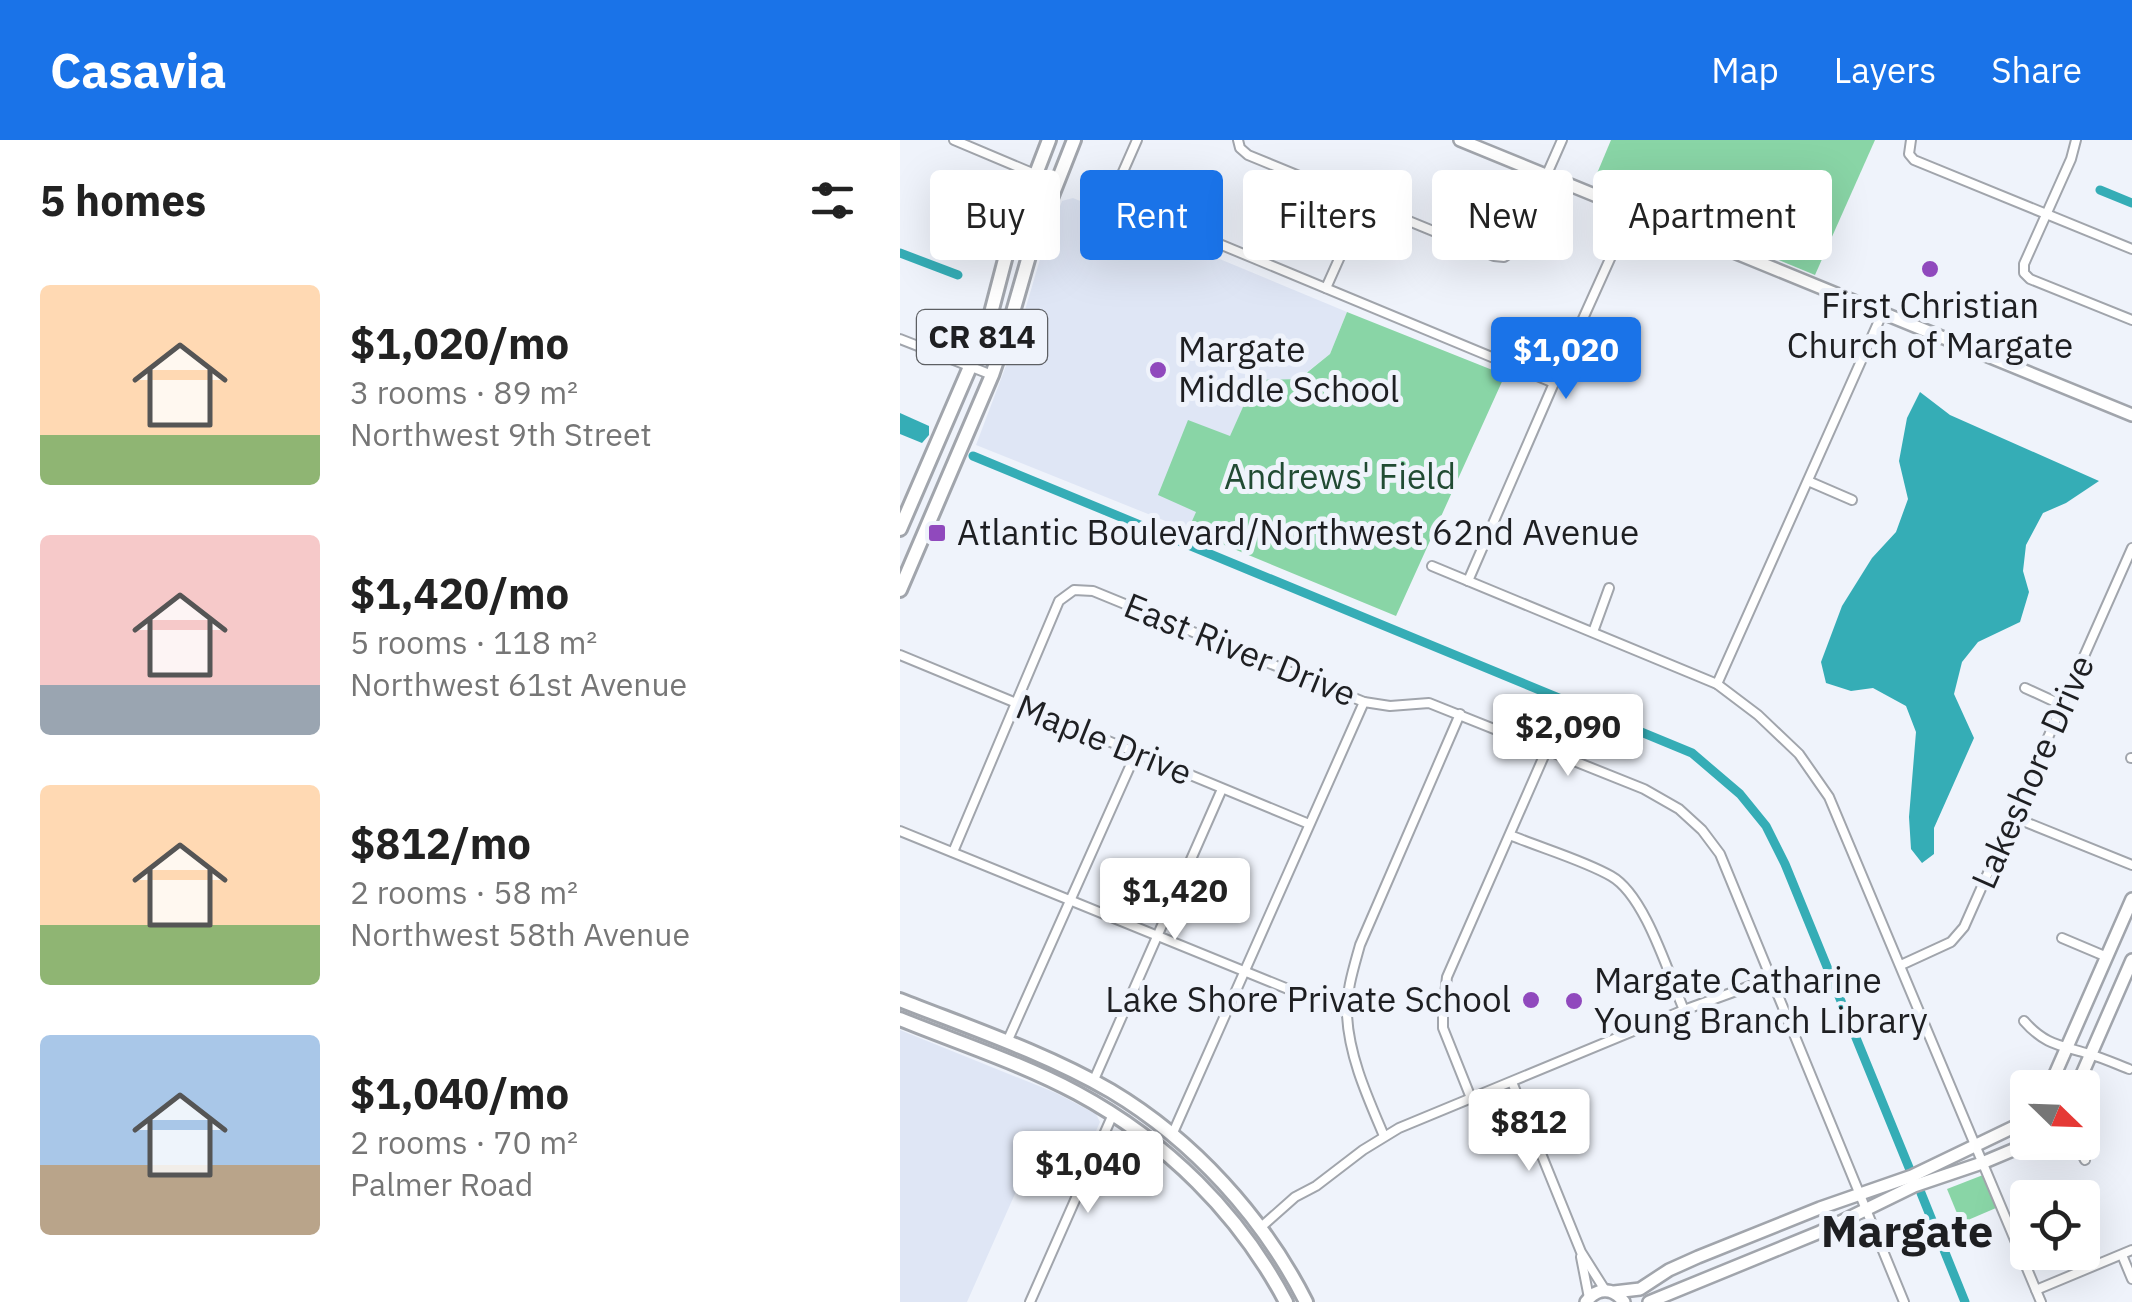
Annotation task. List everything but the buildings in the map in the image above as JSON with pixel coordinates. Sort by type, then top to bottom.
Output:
[{"type":"main road","name":"CR 814","points":[[1036,170],[1049,140]]},
{"type":"main road","name":"CR 814","points":[[1060,173],[1074,140]]},
{"type":"main road","name":"CR 814","points":[[900,529],[970,367],[991,313],[1005,260]]},
{"type":"main road","name":"CR 814","points":[[900,590],[992,375],[1028,260]]},
{"type":"main road","points":[[900,1000],[1007,1042],[1093,1082],[1172,1134],[1218,1178],[1260,1228],[1306,1302]]},
{"type":"main road","points":[[900,1019],[1061,1085],[1112,1114],[1163,1151],[1219,1204],[1258,1255],[1286,1302]]},
{"type":"main road","points":[[970,1047],[1007,1042]]},
{"type":"main road","points":[[996,1058],[1038,1056]]},
{"type":"main road","points":[[1112,1114],[1127,1111],[1149,1117]]},
{"type":"main road","points":[[1219,1204],[1229,1205],[1246,1225],[1260,1228]]},
{"type":"street","points":[[954,140],[1025,170]]},
{"type":"street","points":[[1137,140],[1112,199],[1554,382]]},
{"type":"street","points":[[1460,140],[1534,170]]},
{"type":"street","points":[[1548,170],[1562,140]]},
{"type":"street","points":[[1911,140],[1909,154],[1914,160],[2132,249]]},
{"type":"street","points":[[2064,140],[2075,142],[2071,159],[2024,264],[2024,272],[2030,279],[2132,320]]},
{"type":"street","points":[[1239,144],[1248,155],[1284,170]]},
{"type":"street","points":[[1326,288],[1339,260]]},
{"type":"street","points":[[1468,581],[1609,260]]},
{"type":"street","points":[[1752,260],[2132,415]]},
{"type":"street","points":[[1717,684],[1882,314]]},
{"type":"street","points":[[900,340],[992,375]]},
{"type":"street","points":[[1808,482],[1852,500]]},
{"type":"street","name":"Lakeshore Drive","points":[[1901,965],[1951,942],[1964,927],[2132,548]]},
{"type":"street","points":[[1432,566],[1717,684],[1758,715],[1799,754],[1829,797],[2041,1302]]},
{"type":"street","points":[[1593,632],[1609,588]]},
{"type":"street","name":"East River Drive","points":[[1014,704],[1059,601],[1074,590],[1093,591],[1364,702],[1390,706],[1428,703],[1460,714],[1644,790],[1679,809],[1720,854],[1904,1302]]},
{"type":"street","name":"Maple Drive","points":[[900,656],[1309,824]]},
{"type":"street","points":[[2025,688],[2062,705]]},
{"type":"street","points":[[1172,1134],[1364,702]]},
{"type":"street","points":[[953,852],[1014,704]]},
{"type":"street","points":[[1384,1136],[1351,1042],[1347,1013],[1351,977],[1360,945],[1460,714]]},
{"type":"street","points":[[1471,1098],[1443,1028],[1447,977],[1546,750]]},
{"type":"street","points":[[1007,1042],[1136,753]]},
{"type":"street","points":[[1093,1082],[1222,789]]},
{"type":"street","points":[[2013,817],[2132,865]]},
{"type":"street","points":[[900,831],[1347,1013]]},
{"type":"street","points":[[1510,835],[1613,877],[1631,893],[1684,1010]]},
{"type":"street","points":[[2058,1070],[2132,900]]},
{"type":"street","points":[[2062,938],[2107,957]]},
{"type":"street","points":[[2084,1070],[2131,964]]},
{"type":"street","points":[[1260,1228],[1294,1197],[1316,1186],[1384,1136],[1684,1010],[1772,978]]},
{"type":"street","points":[[2024,1020],[2037,1036],[2129,1069]]},
{"type":"street","points":[[1512,1082],[1581,1252],[1609,1291],[1624,1302]]},
{"type":"street","points":[[1030,1302],[1112,1114]]},
{"type":"street","points":[[1587,1300],[1593,1294],[1640,1288],[1685,1262],[1912,1176],[2010,1129]]},
{"type":"street","points":[[1649,1302],[1820,1232],[1914,1186],[2010,1151]]},
{"type":"street","points":[[2036,1290],[2132,1250]]},
{"type":"street","points":[[1581,1252],[1587,1300]]},
{"type":"street","points":[[2122,1255],[2132,1278]]},
{"type":"shaded area","name":"Margate Middle School","points":[[1062,201],[1080,201],[1080,260],[1222,260],[1347,312],[1330,354],[1298,379],[1255,381],[1188,530],[976,445],[1018,334],[1040,260],[1060,260]]},
{"type":"shaded area","points":[[900,1030],[1056,1093],[1096,1114],[1100,1122],[1082,1163],[1037,1144],[967,1302],[900,1302]]},
{"type":"green space","points":[[1611,140],[1875,140],[1832,237],[1832,170],[1598,170]]},
{"type":"green space","points":[[1779,260],[1822,260],[1815,275]]},
{"type":"green space","name":"Andrews' Field","points":[[1347,312],[1505,375],[1396,616],[1188,530],[1196,512],[1158,495],[1188,420],[1230,436],[1255,380],[1299,379],[1330,354]]},
{"type":"green space","points":[[1983,1175],[1996,1208],[1961,1223],[1947,1189]]},
{"type":"water","points":[[1920,392],[1950,415],[2099,481],[2043,513],[2026,545],[2023,571],[2029,592],[2020,622],[1978,642],[1962,662],[1954,694],[1974,738],[1934,828],[1934,854],[1922,863],[1911,849],[1909,817],[1916,732],[1906,706],[1873,688],[1851,691],[1826,683],[1821,662],[1842,606],[1872,558],[1896,532],[1908,499],[1899,461],[1907,418]]},
{"type":"water","points":[[900,413],[929,426],[929,435],[922,443],[900,434]]},
{"type":"waterway","points":[[2100,190],[2132,203]]},
{"type":"waterway","points":[[900,253],[958,275]]},
{"type":"waterway","points":[[973,456],[1692,753],[1740,794],[1766,826],[1910,1170]]},
{"type":"waterway","points":[[1921,1193],[1965,1302]]},
{"type":"place","name":"First Christian Church of Margate","points":[[1930,269]]},
{"type":"place","name":"Margate Middle School","points":[[1158,370]]},
{"type":"place","name":"Atlantic Boulevard/Northwest 62nd Avenue","points":[[937,533]]},
{"type":"place","name":"Lake Shore Private School","points":[[1531,1000]]},
{"type":"place","name":"Margate Catharine Young Branch Library","points":[[1574,1001]]},
{"type":"district","name":"Margate","points":[[1907,1231]]}]
